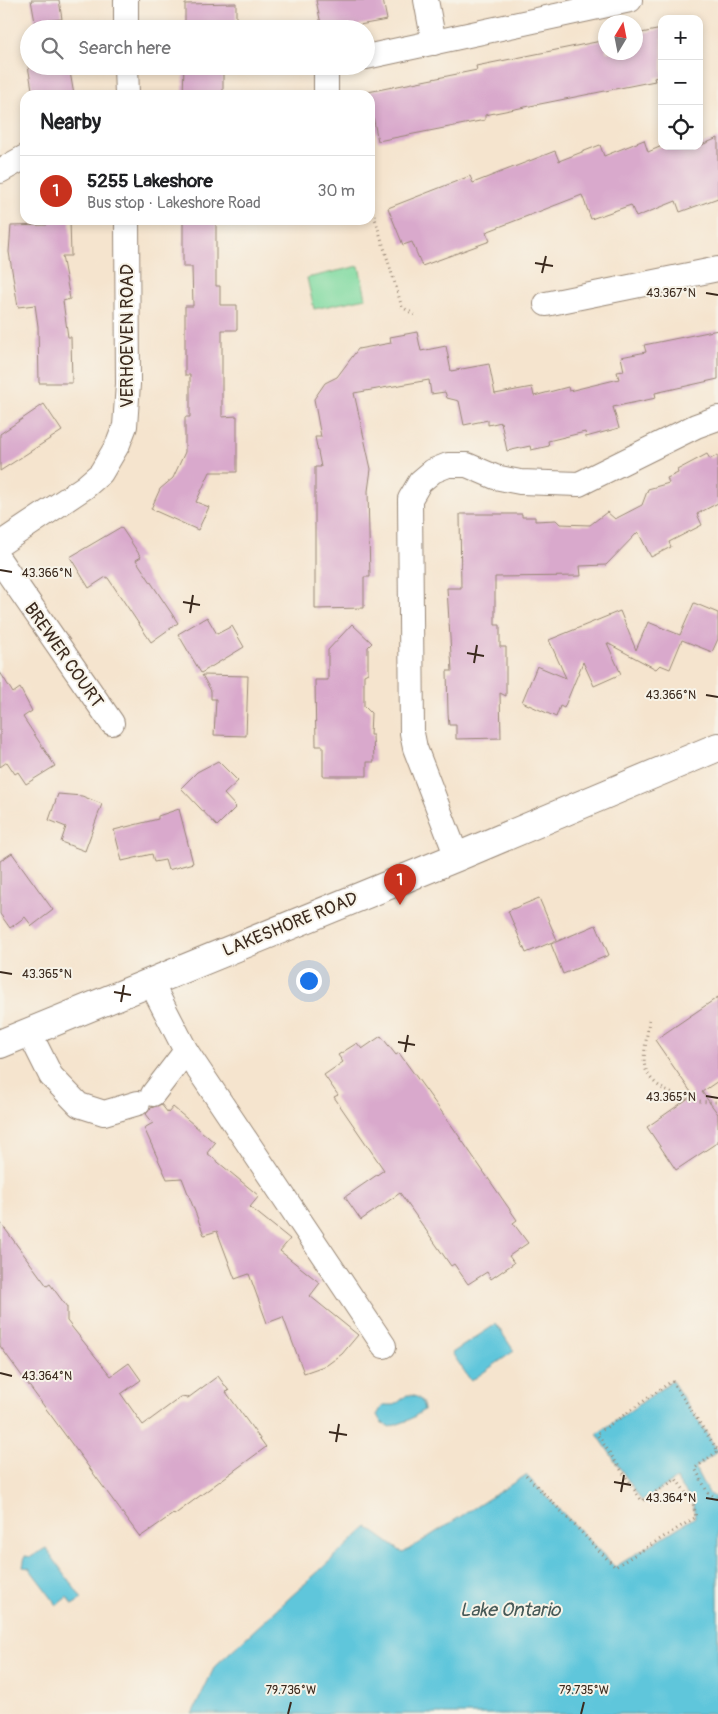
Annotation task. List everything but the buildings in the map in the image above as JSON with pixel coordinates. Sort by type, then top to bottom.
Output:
[{"type":"main road","name":"LAKESHORE ROAD","points":[[0,1044],[150,981],[457,857],[718,747]]},
{"type":"street","points":[[126,0],[126,20]]},
{"type":"street","points":[[426,0],[434,43]]},
{"type":"street","points":[[375,55],[630,0]]},
{"type":"street","points":[[126,75],[126,90]]},
{"type":"street","points":[[326,75],[326,90]]},
{"type":"street","points":[[0,171],[20,160]]},
{"type":"street","name":"VERHOEVEN ROAD","points":[[0,544],[85,487],[101,473],[118,444],[125,426],[128,384],[127,225]]},
{"type":"street","points":[[546,304],[718,269]]},
{"type":"street","points":[[457,857],[415,748],[412,733],[410,499],[420,482],[433,472],[448,465],[467,465],[495,477],[520,482],[579,484],[696,426],[718,418]]},
{"type":"street","name":"BREWER COURT","points":[[0,561],[112,723]]},
{"type":"street","points":[[150,981],[186,1051],[384,1346]]},
{"type":"street","points":[[29,1032],[51,1076],[79,1105],[104,1113],[146,1099],[186,1051]]},
{"type":"path","points":[[375,218],[402,307],[415,315]]},
{"type":"path","points":[[649,1020],[645,1066],[650,1076],[664,1090],[681,1096],[718,1102]]},
{"type":"path","points":[[526,1475],[615,1567],[696,1517],[693,1503],[676,1478],[642,1501],[597,1434],[672,1381],[718,1451],[695,1468],[708,1493],[718,1499]]},
{"type":"green space","points":[[359,266],[366,298],[314,309],[307,278]]},
{"type":"water","points":[[496,1324],[514,1351],[471,1381],[452,1353]]},
{"type":"water","name":"Lake Ontario","points":[[672,1381],[718,1451],[695,1468],[708,1493],[718,1499],[718,1714],[192,1714],[215,1666],[367,1527],[403,1553],[526,1475],[615,1567],[695,1517],[693,1503],[676,1479],[642,1501],[597,1434]]},
{"type":"water","points":[[407,1395],[419,1399],[424,1410],[409,1420],[390,1427],[381,1422],[377,1415],[383,1405],[395,1405]]},
{"type":"water","points":[[46,1548],[82,1599],[72,1605],[67,1597],[57,1605],[29,1568],[23,1567],[25,1556],[31,1557]]},
{"type":"place","name":"5255 Lakeshore","points":[[400,905]]}]
